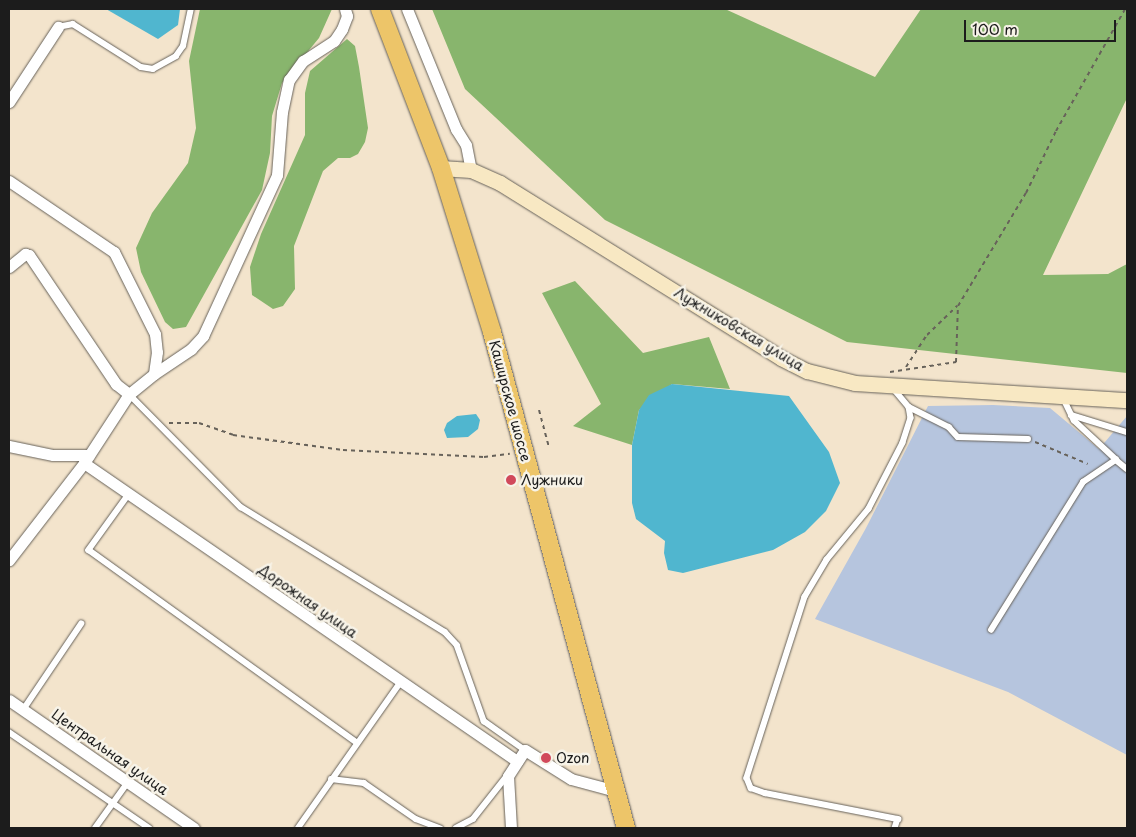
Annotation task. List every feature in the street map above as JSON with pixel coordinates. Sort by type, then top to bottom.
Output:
[{"type":"main road","name":"Каширское шоссе","points":[[380,9],[441,168],[492,332],[626,828]]},
{"type":"street","points":[[9,560],[86,459],[129,394],[154,374],[191,349],[203,336],[277,175],[282,112],[289,80],[304,61],[334,41],[342,30],[346,16],[344,9]]},
{"type":"street","points":[[407,9],[415,24],[456,129],[466,145],[472,170]]},
{"type":"street","points":[[415,24],[418,9]]},
{"type":"street","points":[[9,102],[58,27]]},
{"type":"street","name":"Лужниковская улица","points":[[441,168],[472,170],[500,183],[781,358],[833,380],[1127,400]]},
{"type":"street","points":[[9,181],[114,252],[155,334],[154,374]]},
{"type":"street","points":[[9,267],[25,254],[29,255],[116,384],[129,394]]},
{"type":"street","points":[[9,446],[53,455],[86,459]]},
{"type":"street","name":"Дорожная улица","points":[[86,459],[128,496],[517,761]]},
{"type":"street","name":"Центральная улица","points":[[9,700],[194,828]]},
{"type":"street","points":[[511,828],[508,776],[525,750],[571,779],[616,791]]},
{"type":"lane","points":[[58,27],[73,24],[141,68],[153,69],[176,56],[183,46],[191,9]]},
{"type":"lane","points":[[884,384],[909,407],[949,427],[958,437],[1028,439]]},
{"type":"lane","points":[[129,394],[241,507],[445,632],[457,645],[484,721],[525,750]]},
{"type":"lane","points":[[1062,396],[1071,415],[1127,469]]},
{"type":"lane","points":[[896,828],[898,819],[765,794],[751,788],[747,778],[805,598],[826,560],[869,509],[882,486],[903,444],[911,418],[909,407]]},
{"type":"lane","points":[[1071,415],[1127,432]]},
{"type":"lane","points":[[991,630],[1083,482],[1116,460]]},
{"type":"lane","points":[[128,496],[89,550],[356,742]]},
{"type":"lane","points":[[23,710],[82,624]]},
{"type":"lane","points":[[298,828],[356,742],[400,683]]},
{"type":"lane","points":[[9,732],[148,828]]},
{"type":"lane","points":[[456,828],[473,819],[508,776]]},
{"type":"lane","points":[[331,779],[364,782],[416,819],[440,828]]},
{"type":"lane","points":[[96,828],[128,782]]},
{"type":"path","points":[[906,368],[927,335],[958,306],[1026,193],[1056,131],[1125,9]]},
{"type":"path","points":[[884,384],[890,372],[906,368],[956,362],[958,306]]},
{"type":"path","points":[[540,410],[549,448]]},
{"type":"path","points":[[157,424],[199,423],[233,435],[343,450],[484,457],[513,454]]},
{"type":"path","points":[[1028,439],[1088,464]]},
{"type":"shaded area","points":[[993,405],[1050,408],[1099,449],[1127,416],[1127,755],[1008,692],[815,619],[866,528],[928,406]]},
{"type":"green space","points":[[200,9],[332,9],[319,38],[282,83],[272,116],[270,153],[262,190],[186,327],[173,329],[165,322],[141,272],[136,248],[152,213],[188,163],[196,128],[189,61]]},
{"type":"green space","points":[[432,9],[725,9],[875,77],[921,9],[1127,9],[1127,98],[1043,275],[1108,274],[1127,264],[1127,373],[847,342],[605,220],[465,89]]},
{"type":"green space","points":[[347,39],[355,46],[359,67],[368,128],[365,142],[358,154],[350,158],[338,158],[323,171],[294,246],[295,289],[283,306],[273,309],[252,295],[250,267],[261,234],[305,135],[305,93],[310,71]]},
{"type":"green space","points":[[575,281],[643,353],[709,337],[730,389],[672,384],[639,410],[632,445],[573,426],[601,404],[542,293]]},
{"type":"water","points":[[106,9],[180,9],[178,25],[158,39]]},
{"type":"water","points":[[672,384],[789,396],[829,452],[840,483],[826,511],[805,532],[773,550],[683,573],[668,570],[664,553],[665,541],[636,519],[632,503],[632,445],[639,410],[649,395]]},
{"type":"water","points":[[476,414],[480,420],[478,429],[468,437],[447,438],[444,430],[447,423],[457,416]]},
{"type":"place","name":"Лужники","points":[[511,480]]},
{"type":"place","name":"Ozon","points":[[546,758]]}]
